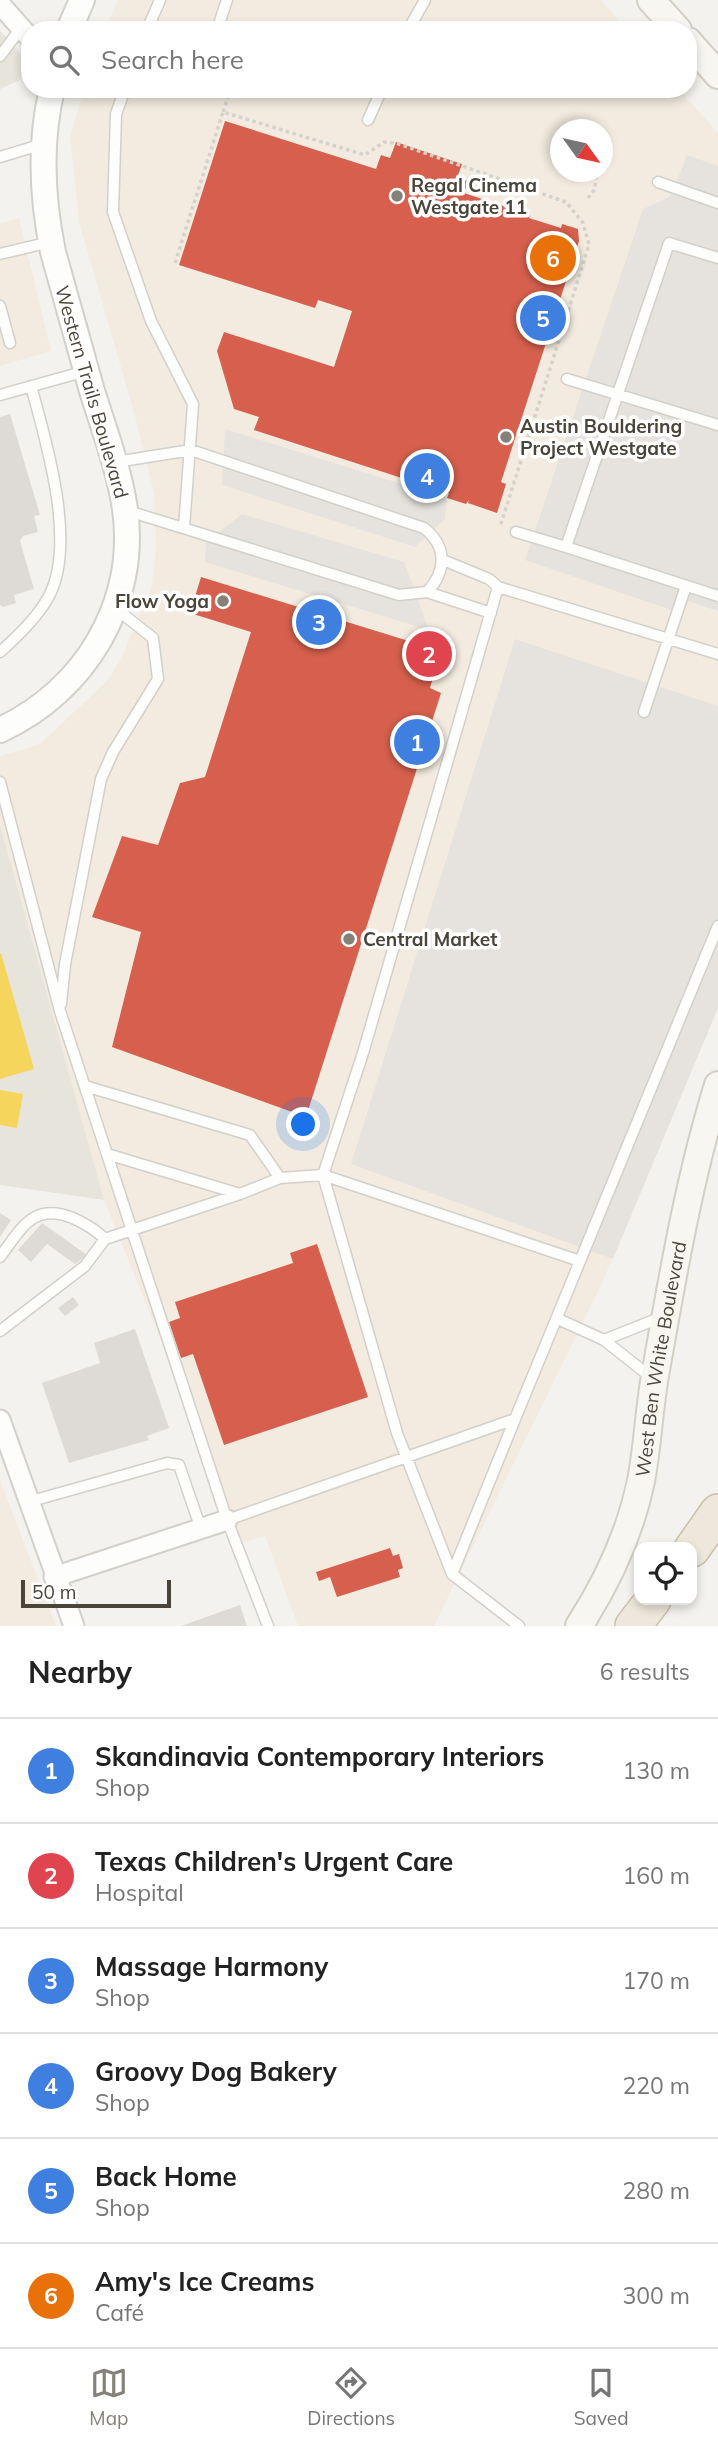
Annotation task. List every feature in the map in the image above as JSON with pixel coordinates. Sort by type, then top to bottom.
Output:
[{"type":"highway","points":[[697,1542],[718,1512]]},
{"type":"highway","points":[[633,1626],[649,1605]]},
{"type":"main road","points":[[651,0],[670,21]]},
{"type":"main road","points":[[697,51],[718,75]]},
{"type":"main road","name":"West Ben White Boulevard","points":[[579,1626],[604,1587],[628,1529],[641,1480],[654,1380],[666,1315],[699,1148],[718,1086]]},
{"type":"street","points":[[73,21],[82,0]]},
{"type":"street","points":[[0,4],[21,28]]},
{"type":"street","name":"Western Trails Boulevard","points":[[0,730],[46,703],[74,676],[98,644],[115,608],[125,569],[125,510],[51,242],[44,187],[44,144],[51,98]]},
{"type":"street","points":[[0,1420],[54,1577],[74,1626]]},
{"type":"street","points":[[54,1577],[227,1520]]},
{"type":"lane","points":[[151,21],[160,0]]},
{"type":"lane","points":[[220,21],[227,0]]},
{"type":"lane","points":[[413,21],[425,0]]},
{"type":"lane","points":[[0,56],[21,37]]},
{"type":"lane","points":[[122,98],[117,114],[113,212],[151,321],[193,404],[184,528]]},
{"type":"lane","points":[[368,120],[378,98]]},
{"type":"lane","points":[[0,156],[44,144]]},
{"type":"lane","points":[[658,182],[718,203]]},
{"type":"lane","points":[[0,254],[51,242]]},
{"type":"lane","points":[[566,547],[616,392],[669,243],[718,258]]},
{"type":"lane","points":[[0,306],[10,342]]},
{"type":"lane","points":[[0,395],[86,370]]},
{"type":"lane","points":[[567,379],[718,425]]},
{"type":"lane","points":[[0,653],[18,636],[50,595],[63,538],[48,448],[31,386]]},
{"type":"lane","points":[[113,462],[191,450],[424,528],[439,543],[443,561],[438,581],[427,592]]},
{"type":"lane","points":[[125,510],[399,595],[427,592],[491,613]]},
{"type":"lane","points":[[516,532],[718,596]]},
{"type":"lane","points":[[443,561],[489,579],[498,587],[718,652]]},
{"type":"lane","points":[[644,712],[686,586]]},
{"type":"lane","points":[[498,587],[363,1053],[323,1175],[407,1458],[452,1574],[519,1626]]},
{"type":"lane","points":[[60,1011],[65,964],[101,779],[113,752],[158,679],[153,639],[115,608]]},
{"type":"lane","points":[[0,782],[60,1011],[227,1520],[268,1626]]},
{"type":"lane","points":[[452,1574],[718,926]]},
{"type":"lane","points":[[85,1086],[250,1136],[280,1178]]},
{"type":"lane","points":[[107,1154],[240,1194]]},
{"type":"lane","points":[[0,1331],[85,1266],[105,1239],[280,1178],[323,1175],[580,1261]]},
{"type":"lane","points":[[0,1257],[33,1217],[54,1211],[92,1226],[105,1239]]},
{"type":"lane","points":[[604,1340],[666,1315]]},
{"type":"lane","points":[[558,1319],[604,1340],[654,1380]]},
{"type":"lane","points":[[227,1520],[515,1419]]},
{"type":"lane","points":[[28,1502],[167,1463],[179,1465],[201,1529]]},
{"type":"path","points":[[175,263],[227,98]]},
{"type":"path","points":[[223,112],[365,155],[384,142],[396,143],[556,197],[574,210],[583,223],[589,245],[500,527]]},
{"type":"path","points":[[588,198],[595,182]]},
{"type":"shaded area","points":[[118,0],[601,0],[619,21],[109,21]]},
{"type":"shaded area","points":[[0,31],[21,54],[21,77],[0,89]]},
{"type":"shaded area","points":[[81,98],[687,98],[718,133],[718,1007],[602,1283],[434,1626],[298,1626],[265,1536],[243,1543],[104,1200],[0,824],[0,756],[40,744],[108,680],[122,656],[152,586],[156,548],[154,493],[135,416],[79,222],[70,137]]},
{"type":"shaded area","points":[[687,155],[718,166],[718,611],[679,598],[674,611],[525,560],[643,209],[671,196]]},
{"type":"shaded area","points":[[19,218],[51,351],[0,366],[0,223]]},
{"type":"shaded area","points":[[225,429],[447,498],[445,519],[415,547],[222,485]]},
{"type":"shaded area","points":[[242,514],[404,562],[429,630],[205,562],[206,542]]},
{"type":"shaded area","points":[[515,639],[718,706],[718,1008],[613,1259],[351,1164]]},
{"type":"shaded area","points":[[0,824],[96,1169],[104,1200],[0,1185]]},
{"type":"shaded area","points":[[0,1480],[56,1626],[0,1626]]},
{"type":"building: Homes","points":[[0,954],[34,1069],[0,1079]]},
{"type":"building: Homes","points":[[0,1090],[23,1094],[17,1128],[0,1125]]},
{"type":"building: Shops","points":[[225,121],[376,169],[381,155],[390,158],[396,142],[462,164],[457,178],[468,181],[464,193],[530,215],[529,218],[561,228],[562,224],[578,229],[579,241],[501,482],[506,484],[497,513],[468,503],[469,500],[466,504],[447,498],[449,493],[440,491],[438,495],[415,488],[417,483],[254,430],[259,417],[234,409],[217,351],[224,332],[334,367],[352,311],[318,300],[315,308],[179,265]]},
{"type":"building: Shops","points":[[201,577],[441,651],[430,688],[441,693],[306,1117],[112,1047],[141,932],[92,917],[122,836],[158,845],[180,783],[205,777],[251,632],[190,613]]},
{"type":"building: Shops","points":[[317,1244],[368,1397],[224,1445],[193,1354],[181,1358],[169,1322],[180,1318],[175,1302],[293,1263],[290,1253]]},
{"type":"building: Shops","points":[[390,1548],[393,1556],[399,1554],[403,1568],[398,1570],[400,1577],[337,1597],[330,1577],[319,1581],[316,1572]]},
{"type":"building: Other","points":[[10,414],[40,515],[34,516],[38,532],[23,536],[20,541],[34,589],[14,595],[16,603],[3,607],[0,605],[0,417]]},
{"type":"building: Other","points":[[0,1213],[11,1220],[0,1237]]},
{"type":"building: Other","points":[[42,1223],[87,1255],[75,1264],[47,1244],[31,1262],[18,1250]]},
{"type":"building: Other","points":[[73,1297],[79,1305],[65,1316],[58,1308]]},
{"type":"building: Other","points":[[135,1329],[169,1428],[147,1436],[149,1440],[69,1463],[42,1383],[100,1363],[94,1343]]},
{"type":"building: Other","points":[[240,1605],[247,1626],[181,1626]]},
{"type":"place","name":"Regal Cinema Westgate 11","points":[[397,196]]},
{"type":"place","name":"Amy's Ice Creams","points":[[553,258]]},
{"type":"place","name":"Back Home","points":[[543,318]]},
{"type":"place","name":"Austin Bouldering Project Westgate","points":[[506,437]]},
{"type":"place","name":"Groovy Dog Bakery","points":[[427,476]]},
{"type":"place","name":"Flow Yoga","points":[[223,601]]},
{"type":"place","name":"Massage Harmony","points":[[319,622]]},
{"type":"place","name":"Texas Children's Urgent Care","points":[[429,654]]},
{"type":"place","name":"Skandinavia Contemporary Interiors","points":[[417,742]]},
{"type":"place","name":"Central Market","points":[[349,939]]}]
